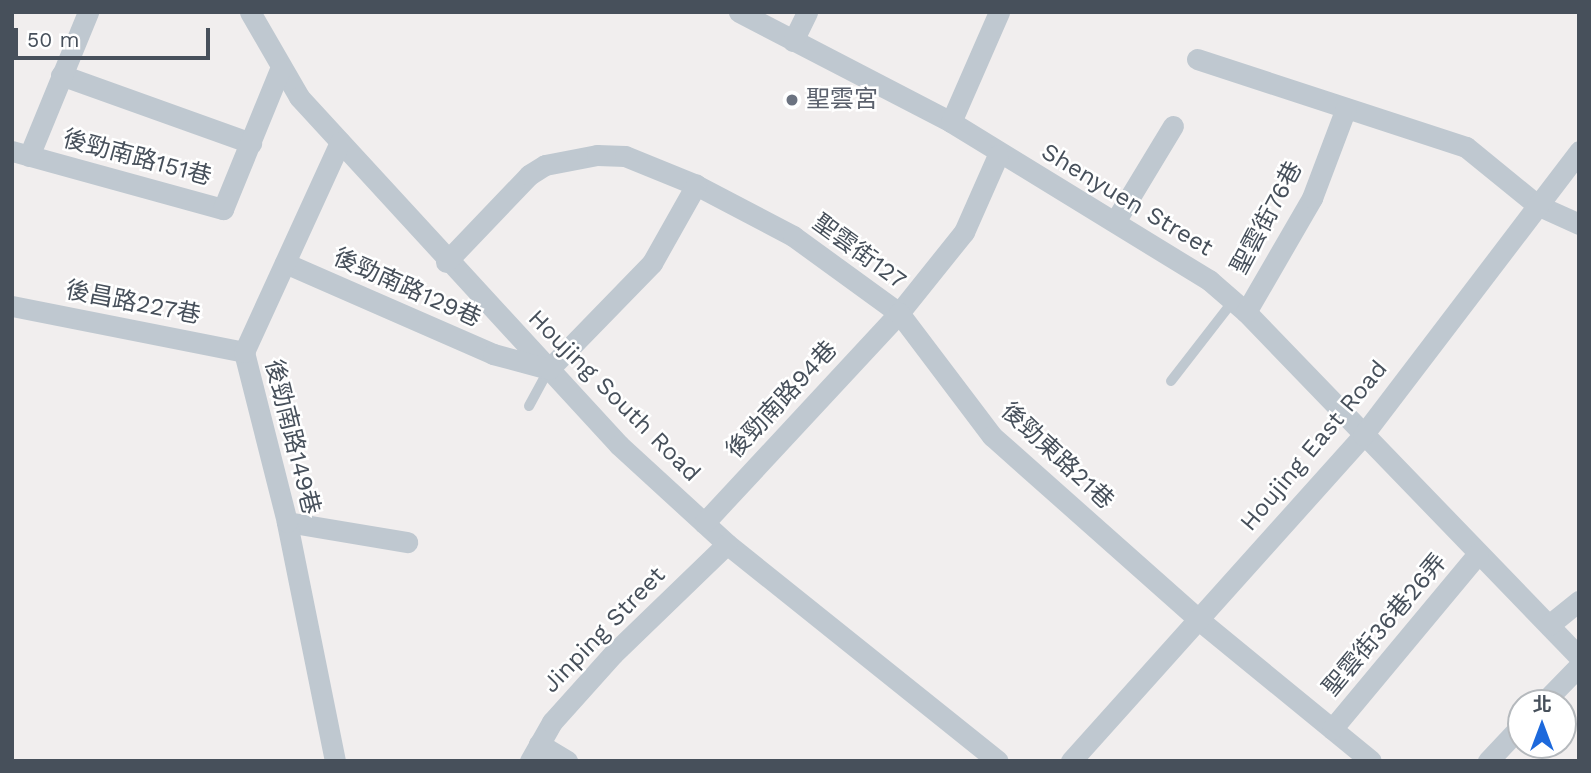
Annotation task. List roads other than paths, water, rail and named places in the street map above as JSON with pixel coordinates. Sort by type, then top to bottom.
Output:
[{"type":"street","points":[[21,154],[61,75],[88,12]]},
{"type":"street","name":"Houjing South Road","points":[[250,12],[280,69],[340,142],[446,261],[619,445],[727,544],[999,761]]},
{"type":"street","name":"Shenyuen Street","points":[[739,12],[951,122],[998,155],[1177,257],[1240,306],[1579,657]]},
{"type":"street","points":[[793,41],[807,12]]},
{"type":"street","points":[[951,122],[999,12]]},
{"type":"street","points":[[1197,60],[1478,152],[1537,205],[1579,224]]},
{"type":"street","name":"後勁南路151巷","points":[[21,154],[223,209],[280,69]]},
{"type":"street","points":[[61,75],[251,143]]},
{"type":"street","name":"聖雲街76巷","points":[[1240,306],[1312,198],[1346,107]]},
{"type":"street","points":[[1116,220],[1173,126]]},
{"type":"street","name":"後勁南路149巷","points":[[335,761],[287,522],[244,352],[340,142]]},
{"type":"street","name":"Houjing East Road","points":[[1072,761],[1363,435],[1579,150]]},
{"type":"street","name":"聖雲街127","points":[[446,261],[529,175],[545,165],[597,155],[625,156],[696,184],[793,236],[899,313],[964,232],[998,155]]},
{"type":"street","points":[[549,369],[652,263],[696,184]]},
{"type":"street","name":"後勁南路129巷","points":[[285,263],[493,354],[549,369]]},
{"type":"street","name":"後昌路227巷","points":[[12,306],[244,352]]},
{"type":"street","name":"後勁南路94巷","points":[[704,523],[899,313]]},
{"type":"street","name":"後勁東路21巷","points":[[899,313],[992,436],[1199,620],[1371,761]]},
{"type":"street","points":[[287,522],[407,542]]},
{"type":"street","name":"Jinping Street","points":[[535,753],[552,722],[613,654],[727,544]]},
{"type":"street","name":"聖雲街36巷26弄","points":[[1332,729],[1478,554]]},
{"type":"street","points":[[1549,625],[1579,601]]},
{"type":"street","points":[[1557,689],[1579,666]]},
{"type":"street","points":[[1488,761],[1507,741]]},
{"type":"street","points":[[535,753],[567,761]]},
{"type":"lane","points":[[1171,380],[1240,306]]},
{"type":"lane","points":[[529,407],[549,369]]},
{"type":"place","name":"聖雲宮","points":[[792,100]]}]
